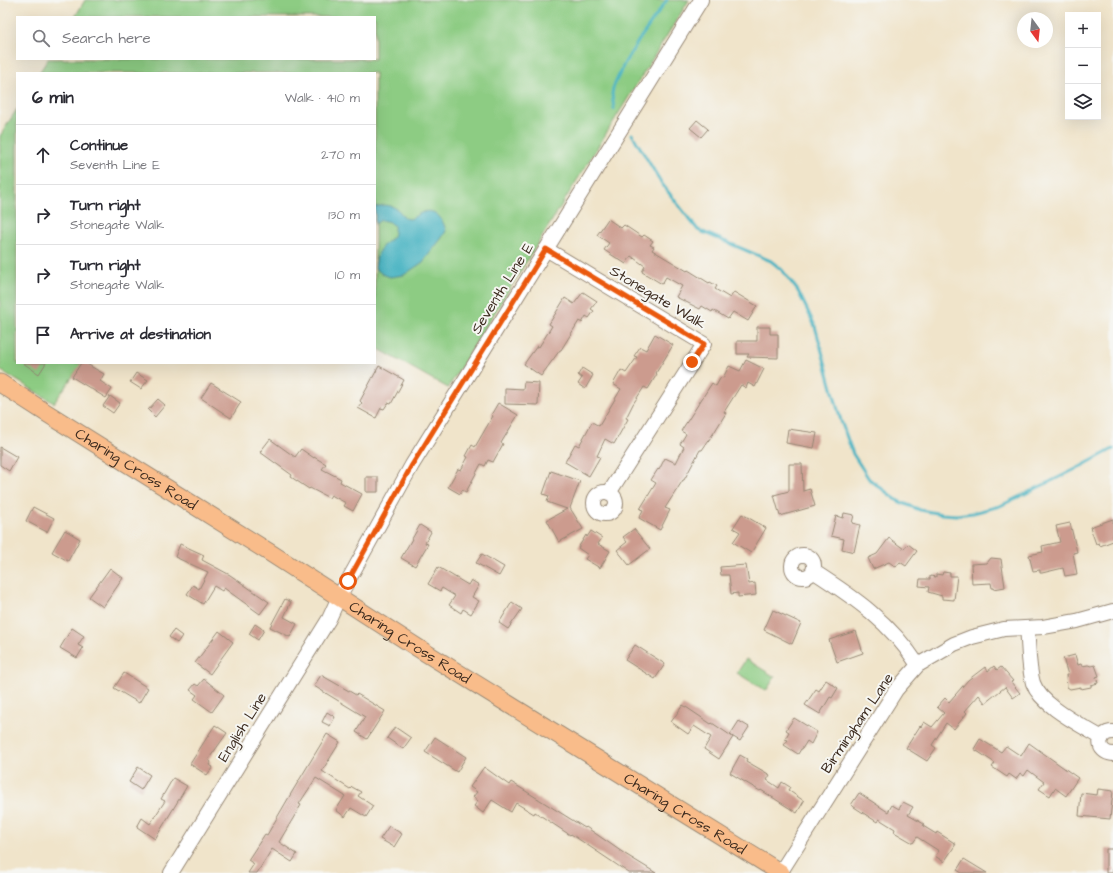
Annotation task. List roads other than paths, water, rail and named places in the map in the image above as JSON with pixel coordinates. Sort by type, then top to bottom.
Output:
[{"type":"main road","name":"Charing Cross Road","points":[[0,382],[51,416],[272,554],[425,652],[781,873]]},
{"type":"street","name":"Seventh Line E","points":[[339,597],[412,465],[701,0]]},
{"type":"street","name":"Stonegate Walk","points":[[546,249],[704,344],[609,493]]},
{"type":"street","points":[[813,571],[847,593],[878,618],[904,645],[918,665]]},
{"type":"street","name":"English Line","points":[[171,873],[329,619],[339,597]]},
{"type":"street","name":"Birmingham Lane","points":[[781,873],[896,690],[918,665],[954,644],[972,637],[1004,629],[1026,628],[1077,621],[1100,616],[1113,611]]},
{"type":"street","points":[[1026,628],[1031,674],[1036,689],[1040,695],[1054,708],[1107,735],[1100,741],[1102,749],[1113,754]]},
{"type":"water","points":[[384,205],[394,207],[404,218],[410,219],[428,211],[432,212],[439,216],[446,231],[423,262],[404,275],[390,277],[382,274],[376,269],[376,262],[380,249],[394,235],[394,226],[390,222],[381,220],[376,223],[376,207]]},
{"type":"waterway","points":[[614,109],[612,94],[613,88],[624,64],[667,0]]},
{"type":"waterway","points":[[632,134],[662,184],[698,230],[771,261],[782,270],[798,291],[815,326],[841,421],[853,454],[869,479],[898,501],[920,510],[942,514],[956,515],[973,513],[1000,506],[1078,468],[1113,449]]}]
